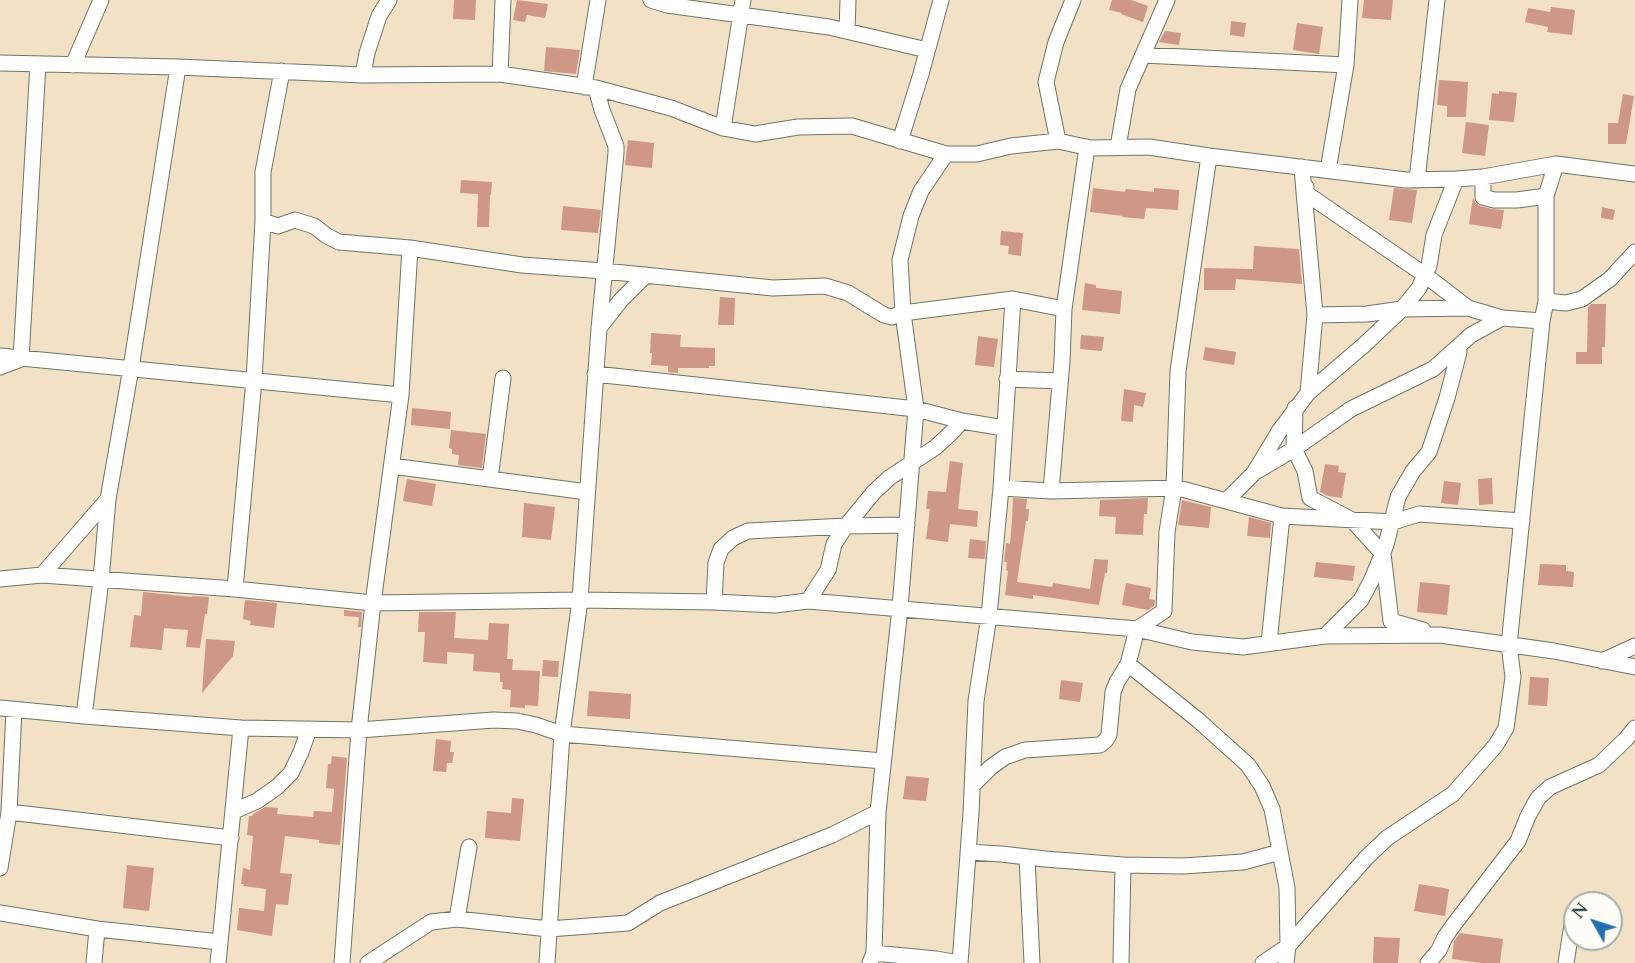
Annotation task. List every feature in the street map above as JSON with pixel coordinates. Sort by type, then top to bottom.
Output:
[{"type":"street","points":[[74,65],[101,0]]},
{"type":"street","points":[[363,75],[367,53],[379,15],[389,0]]},
{"type":"street","points":[[500,74],[503,0]]},
{"type":"street","points":[[547,963],[562,734],[580,600],[595,374],[616,146],[602,110],[590,88],[598,0]]},
{"type":"street","points":[[651,0],[667,5],[742,7],[927,50]]},
{"type":"street","points":[[847,31],[848,0]]},
{"type":"street","points":[[900,141],[941,0]]},
{"type":"street","points":[[1058,141],[1046,82],[1056,42],[1073,0]]},
{"type":"street","points":[[1118,147],[1128,89],[1167,0]]},
{"type":"street","points":[[1308,393],[1315,315],[1304,192],[1315,169],[1346,65],[1350,0]]},
{"type":"street","points":[[1417,180],[1437,0]]},
{"type":"street","points":[[723,128],[742,7]]},
{"type":"street","points":[[1143,54],[1346,65]]},
{"type":"street","points":[[0,63],[178,67],[363,75],[500,74],[590,88],[671,108],[723,128],[755,134],[798,127],[852,126],[946,154],[977,154],[1011,146],[1058,141],[1088,147],[1149,147],[1406,180],[1483,177],[1556,164],[1635,174]]},
{"type":"street","points":[[21,359],[38,64]]},
{"type":"street","points":[[84,716],[101,579],[108,499],[178,67]]},
{"type":"street","points":[[235,589],[254,380],[263,221],[263,172],[282,71]]},
{"type":"street","points":[[1051,491],[1064,309],[1088,147]]},
{"type":"street","points":[[946,154],[921,191],[911,216],[900,260],[903,313],[916,409],[900,608],[878,812],[872,958],[936,959],[960,963],[976,701],[989,616],[1001,488],[1013,299]]},
{"type":"street","points":[[972,786],[991,767],[1025,750],[1100,744],[1106,740],[1113,692],[1128,664],[1137,629],[1164,611],[1167,532],[1174,488],[1178,371],[1209,156]]},
{"type":"street","points":[[1263,963],[1288,946],[1367,857],[1387,838],[1453,794],[1496,745],[1506,728],[1513,677],[1509,645],[1542,321],[1546,301],[1546,196],[1556,164]]},
{"type":"street","points":[[1483,177],[1483,197],[1494,200],[1517,200],[1546,196]]},
{"type":"street","points":[[1226,501],[1254,473],[1280,430],[1308,393],[1402,309],[1419,288],[1429,266],[1434,235],[1456,179]]},
{"type":"street","points":[[1304,192],[1425,275],[1468,308]]},
{"type":"street","points":[[263,221],[278,226],[295,220],[314,226],[339,242],[410,248],[522,265],[772,288],[825,286],[848,293],[884,315],[892,317],[903,313],[1013,299],[1064,309]]},
{"type":"street","points":[[342,963],[359,730],[373,603],[401,395],[410,248]]},
{"type":"street","points":[[1546,301],[1566,303],[1582,299],[1610,279],[1635,252]]},
{"type":"street","points":[[599,328],[621,300],[646,275]]},
{"type":"street","points":[[1315,315],[1367,314],[1402,309],[1468,308],[1502,318],[1542,321]]},
{"type":"street","points":[[1254,473],[1294,450],[1351,409],[1433,369],[1471,335],[1502,318]]},
{"type":"street","points":[[1325,636],[1361,600],[1372,579],[1383,554],[1398,497],[1413,471],[1429,452],[1459,346]]},
{"type":"street","points":[[0,356],[401,395]]},
{"type":"street","points":[[0,367],[21,359]]},
{"type":"street","points":[[595,374],[916,409],[962,421],[1004,428]]},
{"type":"street","points":[[490,479],[503,378]]},
{"type":"street","points":[[1007,379],[1060,381]]},
{"type":"street","points":[[1295,408],[1294,450],[1305,471],[1310,498],[1352,520],[1383,554],[1391,621],[1440,635],[1635,667]]},
{"type":"street","points":[[808,601],[828,570],[834,544],[874,492],[889,478],[936,447],[962,421]]},
{"type":"street","points":[[392,466],[587,492]]},
{"type":"street","points":[[1001,488],[1051,491],[1174,488],[1282,516],[1393,522],[1419,514],[1522,521]]},
{"type":"street","points":[[42,575],[108,499]]},
{"type":"street","points":[[1269,643],[1282,516]]},
{"type":"street","points":[[714,602],[716,563],[721,549],[733,538],[748,531],[907,525]]},
{"type":"street","points":[[0,579],[42,575],[235,589],[373,603],[580,600],[775,605],[808,601],[1137,629],[1192,642],[1243,647],[1325,636],[1440,635]]},
{"type":"street","points":[[1602,661],[1635,646]]},
{"type":"street","points":[[1128,664],[1198,720],[1248,765],[1262,786],[1272,809],[1287,888],[1286,963]]},
{"type":"street","points":[[0,868],[9,812],[7,709],[241,728],[359,730],[494,720],[517,721],[562,734],[883,761]]},
{"type":"street","points":[[218,963],[241,728]]},
{"type":"street","points":[[1428,963],[1439,950],[1455,922],[1518,841],[1538,798],[1550,787],[1599,765],[1635,728]]},
{"type":"street","points":[[234,811],[256,801],[277,787],[291,773],[302,752],[309,729]]},
{"type":"street","points":[[9,812],[231,838]]},
{"type":"street","points":[[369,963],[431,922],[457,920],[549,929],[628,923],[660,903],[832,835],[878,812]]},
{"type":"street","points":[[457,920],[469,847]]},
{"type":"street","points":[[968,852],[1123,865],[1183,866],[1243,862],[1280,852]]},
{"type":"street","points":[[1027,857],[1032,963]]},
{"type":"street","points":[[1121,963],[1123,865]]},
{"type":"street","points":[[0,913],[97,929],[220,942]]},
{"type":"street","points":[[94,963],[97,929]]},
{"type":"building","points":[[454,0],[476,0],[475,20],[453,19]]},
{"type":"building","points":[[517,0],[548,4],[545,18],[527,15],[525,22],[513,20]]},
{"type":"building","points":[[1112,0],[1131,0],[1148,6],[1143,22],[1109,10]]},
{"type":"building","points":[[1364,0],[1393,0],[1391,20],[1362,18]]},
{"type":"building","points":[[1551,7],[1575,10],[1572,35],[1547,32],[1548,27],[1525,22],[1528,8],[1550,12]]},
{"type":"building","points":[[1231,21],[1246,23],[1244,37],[1230,35]]},
{"type":"building","points":[[1297,23],[1323,27],[1319,54],[1293,50]]},
{"type":"building","points":[[1165,31],[1181,33],[1179,45],[1159,42]]},
{"type":"building","points":[[546,47],[580,50],[576,74],[544,71]]},
{"type":"building","points":[[1439,80],[1468,82],[1466,117],[1447,117],[1447,106],[1437,105]]},
{"type":"building","points":[[1499,91],[1517,93],[1514,122],[1489,120],[1492,93],[1499,94]]},
{"type":"building","points":[[1623,94],[1634,96],[1626,144],[1608,144],[1608,123],[1618,123]]},
{"type":"building","points":[[1466,122],[1489,125],[1485,156],[1462,153]]},
{"type":"building","points":[[628,140],[654,143],[652,168],[625,165]]},
{"type":"building","points":[[461,180],[492,182],[489,227],[477,227],[478,194],[460,193]]},
{"type":"building","points":[[1093,188],[1125,192],[1126,189],[1154,192],[1154,188],[1179,190],[1178,210],[1146,208],[1144,219],[1090,212]]},
{"type":"building","points":[[1394,188],[1417,190],[1412,223],[1389,220]]},
{"type":"building","points":[[1473,198],[1480,206],[1504,210],[1501,229],[1469,224]]},
{"type":"building","points":[[563,206],[601,210],[598,233],[561,230]]},
{"type":"building","points":[[1602,207],[1615,210],[1613,220],[1601,218]]},
{"type":"building","points":[[1001,231],[1023,233],[1021,256],[1008,254],[1009,246],[1000,245]]},
{"type":"building","points":[[1254,246],[1299,249],[1302,284],[1236,279],[1235,290],[1204,290],[1204,268],[1253,269]]},
{"type":"building","points":[[1085,283],[1096,285],[1096,288],[1122,291],[1120,314],[1082,310]]},
{"type":"building","points":[[720,297],[735,298],[734,325],[718,325]]},
{"type":"building","points":[[1591,304],[1606,304],[1605,347],[1602,347],[1602,364],[1576,364],[1576,352],[1587,352],[1588,307]]},
{"type":"building","points":[[651,333],[681,335],[680,347],[715,348],[715,366],[678,368],[678,373],[668,372],[668,366],[651,365]]},
{"type":"building","points":[[1081,335],[1104,337],[1102,351],[1080,349]]},
{"type":"building","points":[[978,336],[998,339],[994,367],[975,365]]},
{"type":"building","points":[[1205,347],[1236,352],[1234,365],[1203,360]]},
{"type":"building","points":[[1124,389],[1146,393],[1143,407],[1134,405],[1133,422],[1121,421]]},
{"type":"building","points":[[412,408],[451,412],[450,429],[411,425]]},
{"type":"building","points":[[451,430],[486,434],[482,468],[458,465],[459,455],[452,454],[452,449],[449,448]]},
{"type":"building","points":[[950,461],[963,463],[958,509],[978,511],[977,527],[950,524],[948,542],[926,539],[930,509],[926,509],[928,491],[946,492]]},
{"type":"building","points":[[1325,464],[1339,466],[1338,472],[1346,473],[1342,498],[1320,492]]},
{"type":"building","points":[[1492,478],[1493,504],[1479,505],[1478,479]]},
{"type":"building","points":[[407,479],[436,484],[432,506],[403,501]]},
{"type":"building","points":[[1444,481],[1461,483],[1458,505],[1441,503]]},
{"type":"building","points":[[1013,498],[1027,499],[1026,509],[1029,509],[1017,582],[1052,587],[1053,583],[1090,589],[1094,559],[1108,560],[1099,605],[1033,595],[1033,599],[1005,595],[1008,571],[1006,570],[1007,562],[1004,562],[1006,543],[1010,544]]},
{"type":"building","points":[[1148,498],[1147,514],[1144,514],[1143,535],[1115,534],[1116,517],[1099,516],[1100,500]]},
{"type":"building","points":[[1182,500],[1211,507],[1209,528],[1178,525]]},
{"type":"building","points":[[524,503],[555,507],[551,540],[522,537]]},
{"type":"building","points":[[1249,517],[1271,523],[1270,538],[1247,536]]},
{"type":"building","points":[[970,539],[986,541],[985,559],[968,558]]},
{"type":"building","points":[[1316,562],[1355,566],[1353,581],[1314,577]]},
{"type":"building","points":[[1540,564],[1566,565],[1566,571],[1574,572],[1573,587],[1538,585]]},
{"type":"building","points":[[1420,582],[1450,585],[1447,615],[1417,612]]},
{"type":"building","points":[[1126,583],[1151,588],[1149,599],[1155,600],[1154,606],[1148,610],[1122,605]]},
{"type":"building","points":[[143,592],[209,597],[200,648],[186,647],[188,630],[164,628],[162,650],[130,647],[134,615],[141,616]]},
{"type":"building","points":[[245,600],[277,603],[274,628],[250,625],[251,621],[243,619]]},
{"type":"building","points":[[344,610],[362,612],[361,627],[358,627],[359,617],[344,616]]},
{"type":"building","points":[[419,612],[456,612],[454,638],[488,640],[489,623],[509,624],[507,659],[513,659],[512,670],[540,671],[538,706],[510,707],[511,690],[502,689],[503,682],[500,682],[500,673],[473,671],[474,654],[447,652],[447,664],[423,662],[425,632],[418,632]]},
{"type":"building","points":[[206,639],[235,641],[233,656],[202,693]]},
{"type":"building","points":[[543,660],[559,661],[558,677],[542,676]]},
{"type":"building","points":[[1530,677],[1549,678],[1547,706],[1528,705]]},
{"type":"building","points":[[1061,680],[1083,683],[1080,702],[1059,699]]},
{"type":"building","points":[[589,691],[631,694],[630,719],[587,716]]},
{"type":"building","points":[[436,739],[451,741],[450,752],[454,752],[452,763],[447,763],[446,772],[433,771]]},
{"type":"building","points":[[332,756],[347,758],[340,845],[285,836],[280,873],[292,874],[288,905],[276,904],[272,936],[237,930],[239,908],[264,911],[266,889],[241,884],[243,868],[250,870],[253,836],[247,835],[249,816],[265,807],[278,808],[277,814],[313,817],[314,811],[332,812],[334,789],[326,788],[328,764],[331,764]]},
{"type":"building","points":[[906,776],[929,778],[926,801],[903,799]]},
{"type":"building","points":[[512,798],[524,799],[520,841],[485,838],[487,811],[511,813]]},
{"type":"building","points":[[127,865],[154,868],[149,911],[123,908]]},
{"type":"building","points":[[1419,884],[1449,889],[1445,916],[1414,911]]},
{"type":"building","points":[[1460,933],[1503,939],[1500,963],[1452,959],[1454,941]]},
{"type":"building","points":[[1374,937],[1400,938],[1398,963],[1373,963]]}]
